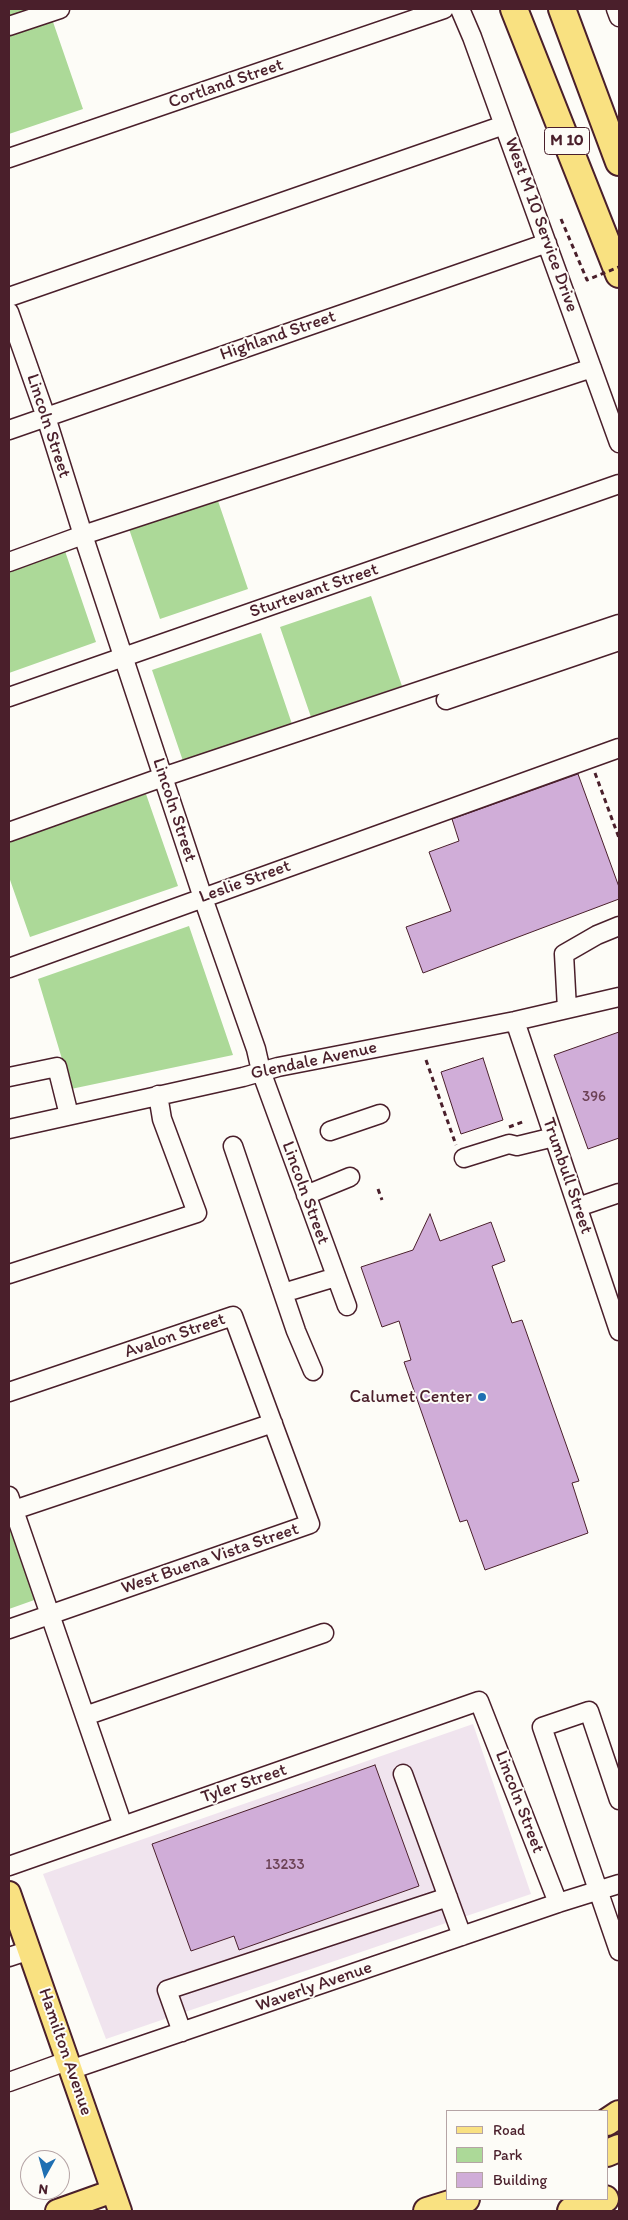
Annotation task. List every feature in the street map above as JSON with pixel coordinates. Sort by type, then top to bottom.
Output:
[{"type":"highway","name":"M 10","points":[[514,9],[619,274]]},
{"type":"highway","name":"M 10","points":[[562,9],[619,162]]},
{"type":"highway","points":[[608,2121],[619,2114]]},
{"type":"highway","points":[[571,2211],[601,2200]]},
{"type":"main road","name":"Hamilton Avenue","points":[[9,1893],[68,2066],[117,2201]]},
{"type":"main road","points":[[57,2211],[117,2201]]},
{"type":"street","points":[[9,26],[60,9]]},
{"type":"street","name":"Cortland Street","points":[[9,158],[444,9]]},
{"type":"street","name":"West M 10 Service Drive","points":[[460,9],[547,242],[619,443]]},
{"type":"street","points":[[616,9],[619,17]]},
{"type":"street","points":[[9,298],[504,125]]},
{"type":"street","name":"Highland Street","points":[[9,430],[547,242]]},
{"type":"street","name":"Lincoln Street","points":[[9,312],[46,417],[83,536],[203,898],[256,1049],[261,1071],[347,1306]]},
{"type":"street","points":[[9,562],[592,368]]},
{"type":"street","name":"Sturtevant Street","points":[[9,697],[619,484]]},
{"type":"street","points":[[446,700],[531,668],[619,624]]},
{"type":"street","points":[[9,832],[163,777],[619,641]]},
{"type":"street","name":"Leslie Street","points":[[9,968],[619,748]]},
{"type":"street","points":[[567,1009],[564,954],[619,926]]},
{"type":"street","name":"Glendale Avenue","points":[[9,1129],[261,1071],[619,997]]},
{"type":"street","name":"Trumbull Street","points":[[515,1020],[619,1331]]},
{"type":"street","points":[[9,1077],[57,1067],[69,1115]]},
{"type":"street","points":[[9,1274],[197,1213],[162,1119],[158,1095]]},
{"type":"street","points":[[330,1131],[380,1114]]},
{"type":"street","points":[[464,1150],[509,1144],[517,1146],[554,1138]]},
{"type":"street","points":[[233,1146],[283,1293],[313,1371]]},
{"type":"street","points":[[306,1195],[350,1177]]},
{"type":"street","points":[[578,1207],[619,1193]]},
{"type":"street","points":[[283,1293],[336,1277]]},
{"type":"street","name":"Avalon Street","points":[[9,1392],[233,1316],[273,1423]]},
{"type":"street","points":[[123,1826],[11,1503],[273,1423]]},
{"type":"street","name":"West Buena Vista Street","points":[[9,1630],[310,1524],[273,1423]]},
{"type":"street","points":[[85,1716],[324,1633]]},
{"type":"street","name":"Lincoln Street","points":[[480,1701],[558,1903]]},
{"type":"street","name":"Tyler Street","points":[[9,1866],[480,1701]]},
{"type":"street","points":[[619,1800],[589,1710],[542,1727],[619,1951]]},
{"type":"street","points":[[403,1774],[462,1936]]},
{"type":"street","name":"Waverly Avenue","points":[[9,2082],[182,2032],[558,1903],[619,1884]]},
{"type":"street","points":[[182,2032],[167,1990],[448,1896]]},
{"type":"street","points":[[9,1957],[30,1950]]},
{"type":"path","points":[[561,219],[587,280],[619,267]]},
{"type":"path","points":[[594,768],[619,838]]},
{"type":"path","points":[[426,1060],[456,1145],[464,1150]]},
{"type":"path","points":[[507,1127],[525,1121]]},
{"type":"path","points":[[378,1190],[382,1200]]},
{"type":"shaded area","points":[[473,1724],[531,1894],[106,2039],[43,1874]]},
{"type":"green space","points":[[9,9],[33,9],[9,17]]},
{"type":"green space","points":[[52,19],[83,109],[9,134],[9,33]]},
{"type":"green space","points":[[217,498],[248,589],[160,619],[129,529]]},
{"type":"green space","points":[[65,551],[96,642],[9,673],[9,571]]},
{"type":"green space","points":[[371,596],[402,686],[311,717],[280,627]]},
{"type":"green space","points":[[261,633],[292,724],[183,761],[152,670]]},
{"type":"green space","points":[[146,794],[178,886],[30,937],[9,877],[9,842]]},
{"type":"green space","points":[[189,926],[233,1055],[71,1089],[38,979]]},
{"type":"green space","points":[[9,1508],[40,1598],[9,1609]]},
{"type":"building","points":[[578,774],[619,887],[619,899],[423,973],[406,927],[451,911],[429,852],[459,841],[452,819]]},
{"type":"building","points":[[619,1032],[619,1138],[588,1149],[554,1055]]},
{"type":"building","points":[[483,1058],[503,1120],[461,1134],[441,1072]]},
{"type":"building","name":"Calumet Center","points":[[430,1214],[440,1241],[491,1222],[505,1261],[492,1266],[512,1323],[522,1320],[579,1481],[572,1483],[588,1533],[485,1570],[467,1520],[460,1522],[404,1362],[411,1360],[399,1321],[382,1327],[361,1267],[413,1250]]},
{"type":"building","points":[[375,1765],[419,1886],[239,1950],[234,1936],[191,1951],[152,1844]]},
{"type":"place","name":"Calumet Center","points":[[482,1397]]}]
